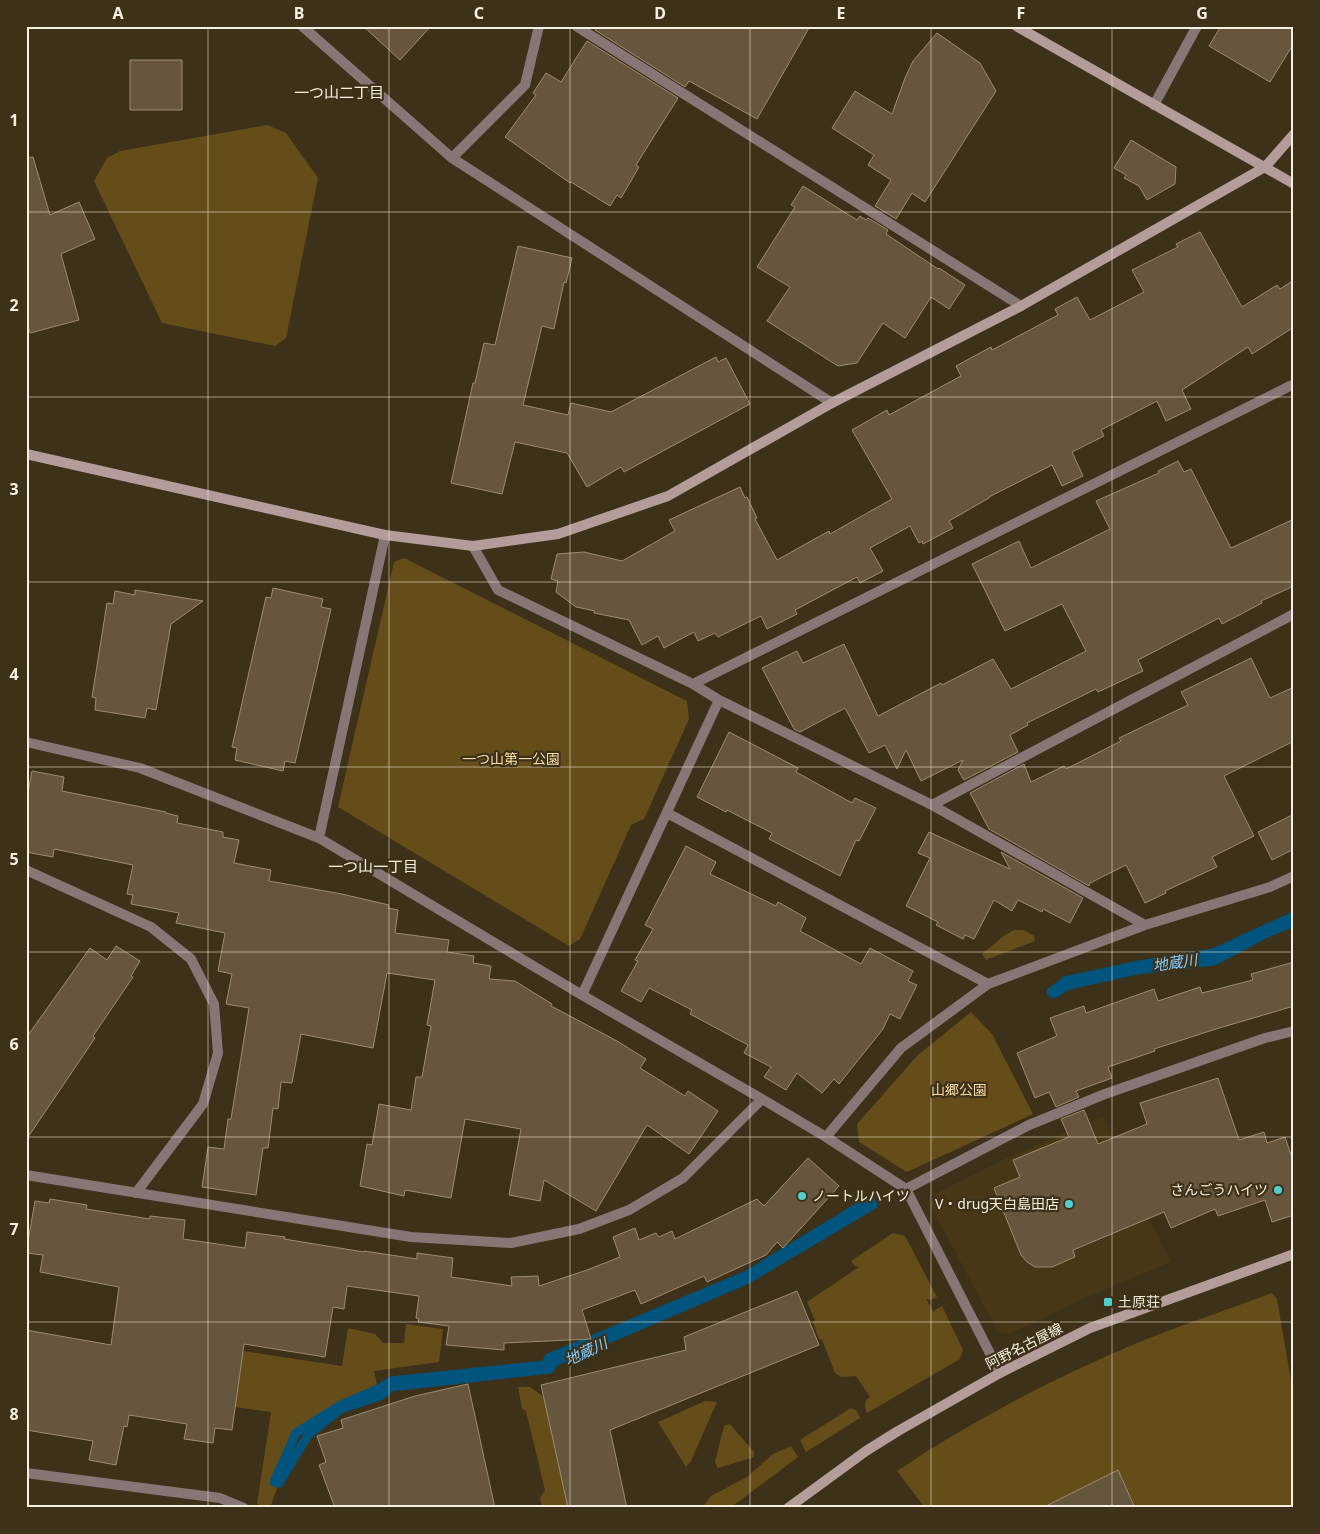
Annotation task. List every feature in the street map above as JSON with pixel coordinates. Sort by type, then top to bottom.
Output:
[{"type":"street","points":[[302,26],[452,158],[832,403]]},
{"type":"street","points":[[452,158],[526,85],[540,26]]},
{"type":"street","points":[[576,26],[1021,306]]},
{"type":"street","points":[[1016,26],[1294,184]]},
{"type":"street","points":[[1154,105],[1197,26]]},
{"type":"street","points":[[26,454],[385,535],[473,546],[558,534],[668,496],[832,403],[1021,306],[1266,167],[1294,134]]},
{"type":"street","points":[[693,684],[1294,384]]},
{"type":"street","points":[[319,838],[385,535]]},
{"type":"street","points":[[473,546],[498,590],[693,684],[719,700],[932,805],[1145,925]]},
{"type":"street","points":[[932,805],[1294,614]]},
{"type":"street","points":[[582,995],[719,700]]},
{"type":"street","points":[[26,742],[140,768],[319,838],[582,995],[826,1137],[906,1189],[1000,1373]]},
{"type":"street","points":[[667,813],[988,984]]},
{"type":"street","points":[[26,870],[151,927],[191,959],[214,1004],[218,1052],[203,1104],[136,1193]]},
{"type":"street","points":[[826,1137],[901,1048],[988,984],[1145,925],[1270,887],[1294,876]]},
{"type":"street","points":[[906,1189],[1030,1125],[1080,1104],[1265,1038],[1294,1031]]},
{"type":"street","points":[[26,1175],[411,1237],[511,1243],[579,1229],[629,1210],[683,1178],[762,1099]]},
{"type":"street","name":"阿野名古屋線","points":[[788,1508],[866,1451],[1000,1373],[1090,1328],[1294,1254]]},
{"type":"street","points":[[26,1473],[220,1498],[244,1508]]},
{"type":"shaded area","points":[[1103,1116],[1148,1218],[1171,1262],[1087,1297],[1009,1334],[997,1331],[931,1206],[936,1193],[1009,1157]]},
{"type":"green space","points":[[267,125],[286,133],[318,178],[286,338],[275,346],[162,323],[94,181],[107,158],[120,151]]},
{"type":"green space","name":"一つ山第一公園","points":[[404,558],[687,701],[689,719],[644,819],[631,825],[580,939],[569,946],[338,807],[394,562]]},
{"type":"green space","points":[[1014,930],[1024,930],[1034,936],[1035,941],[986,960],[982,954]]},
{"type":"green space","name":"山郷公園","points":[[971,1012],[992,1034],[1033,1114],[907,1172],[859,1142],[857,1124],[918,1055]]},
{"type":"green space","points":[[893,1233],[905,1236],[937,1297],[930,1300],[926,1299],[934,1313],[935,1310],[942,1306],[963,1350],[960,1359],[867,1413],[866,1400],[870,1397],[856,1376],[841,1377],[835,1373],[822,1340],[819,1339],[813,1323],[815,1320],[807,1302],[859,1267],[855,1266],[851,1261]]},
{"type":"green space","points":[[1272,1293],[1277,1299],[1294,1398],[1294,1508],[925,1508],[897,1471],[954,1435],[1014,1401],[1106,1356],[1154,1336]]},
{"type":"green space","points":[[406,1324],[443,1329],[439,1362],[374,1371],[378,1389],[339,1406],[296,1433],[274,1481],[279,1483],[270,1508],[264,1508],[257,1504],[271,1412],[235,1407],[243,1351],[342,1366],[348,1328],[375,1334],[383,1343],[404,1343]]},
{"type":"green space","points":[[518,1387],[530,1387],[544,1397],[585,1508],[542,1508],[540,1498],[545,1490],[526,1411],[522,1409]]},
{"type":"green space","points":[[705,1401],[717,1402],[691,1461],[686,1467],[658,1422]]},
{"type":"green space","points":[[851,1408],[856,1410],[860,1418],[806,1452],[800,1440]]},
{"type":"green space","points":[[730,1424],[754,1452],[754,1457],[718,1468],[715,1462],[724,1426]]},
{"type":"green space","points":[[791,1446],[798,1457],[730,1508],[702,1508],[711,1496],[747,1477],[773,1454]]},
{"type":"building","points":[[363,26],[431,26],[400,60]]},
{"type":"building","points":[[597,26],[810,26],[757,119],[689,81],[685,87],[595,30]]},
{"type":"building","points":[[1221,26],[1294,26],[1294,43],[1270,82],[1209,46]]},
{"type":"building","points":[[937,33],[980,63],[996,91],[925,202],[912,193],[896,219],[875,206],[891,180],[868,165],[874,155],[832,128],[855,91],[892,114],[913,61]]},
{"type":"building","points":[[587,41],[678,98],[636,165],[639,167],[621,198],[617,195],[610,206],[570,183],[505,137],[536,95],[533,93],[546,73],[561,82]]},
{"type":"building","points":[[130,60],[182,60],[182,110],[130,110]]},
{"type":"building","points":[[1131,140],[1176,167],[1175,184],[1147,200],[1139,186],[1124,178],[1126,175],[1114,168]]},
{"type":"building","points":[[33,157],[50,215],[79,202],[95,239],[61,254],[79,320],[30,333],[26,321],[26,158]]},
{"type":"building","points":[[803,186],[857,220],[860,216],[866,220],[868,218],[888,230],[886,234],[965,285],[949,309],[931,297],[905,338],[883,323],[857,363],[838,366],[767,321],[790,287],[757,267],[795,207],[791,205]]},
{"type":"building","points":[[1200,232],[1242,307],[1277,285],[1280,289],[1294,280],[1294,327],[1252,354],[1248,347],[1182,390],[1191,409],[1166,421],[1157,401],[1101,430],[1104,436],[1072,452],[1083,476],[1062,486],[1052,465],[989,497],[949,521],[953,528],[923,544],[922,541],[919,543],[910,526],[870,548],[883,571],[860,583],[857,577],[795,610],[797,614],[767,629],[761,616],[718,637],[715,633],[698,641],[694,632],[664,648],[658,636],[642,645],[629,620],[594,613],[595,611],[576,607],[556,592],[558,581],[551,579],[557,554],[584,552],[622,561],[675,531],[669,520],[740,487],[745,498],[747,497],[757,518],[755,519],[777,560],[829,531],[830,534],[892,499],[852,430],[887,410],[889,415],[961,376],[956,366],[991,347],[992,350],[1058,315],[1055,309],[1077,297],[1090,320],[1144,292],[1132,270],[1178,247],[1176,244]]},
{"type":"building","points":[[518,246],[572,258],[566,283],[564,282],[554,329],[542,326],[523,405],[568,415],[571,403],[611,412],[716,357],[718,362],[726,358],[750,404],[624,472],[621,467],[587,487],[567,453],[515,442],[502,494],[451,483],[473,383],[475,383],[484,343],[495,345]]},
{"type":"building","points":[[1178,461],[1184,472],[1191,469],[1231,548],[1294,519],[1294,586],[1261,601],[1262,603],[1222,624],[1219,618],[1138,660],[1143,671],[1098,692],[1096,689],[1027,723],[1028,725],[1010,735],[1018,752],[964,780],[958,770],[963,760],[921,781],[906,750],[897,769],[885,745],[869,753],[845,708],[800,732],[794,729],[762,668],[797,651],[803,663],[844,644],[878,716],[941,683],[942,685],[993,659],[1011,689],[1086,651],[1062,604],[1005,631],[972,564],[1019,541],[1031,568],[1110,529],[1096,501],[1159,473],[1158,471]]},
{"type":"building","points":[[273,588],[323,599],[321,607],[331,609],[295,763],[285,761],[283,771],[235,760],[237,748],[232,747],[266,597],[271,598]]},
{"type":"building","points":[[135,590],[203,601],[171,624],[156,710],[147,708],[145,718],[95,710],[96,698],[92,697],[107,603],[113,604],[115,591],[135,595]]},
{"type":"building","points":[[1251,658],[1270,698],[1294,687],[1294,741],[1224,776],[1254,836],[1212,857],[1217,867],[1165,891],[1166,893],[1145,903],[1126,865],[1090,883],[1089,886],[989,829],[970,793],[1024,764],[1031,782],[1064,766],[1066,769],[1121,741],[1119,738],[1188,705],[1181,692]]},
{"type":"building","points":[[729,732],[798,768],[796,772],[852,803],[855,798],[876,808],[859,841],[856,840],[840,876],[769,839],[772,833],[697,797]]},
{"type":"building","points":[[32,771],[64,777],[62,791],[166,812],[178,816],[177,823],[223,832],[223,837],[239,840],[234,863],[271,870],[269,881],[342,894],[389,905],[388,908],[398,910],[395,933],[449,940],[447,952],[474,956],[473,963],[491,966],[489,979],[515,981],[552,1004],[551,1006],[617,1041],[646,1059],[640,1068],[685,1096],[688,1091],[718,1111],[689,1154],[647,1125],[596,1211],[544,1180],[540,1201],[509,1195],[521,1129],[465,1119],[451,1198],[405,1190],[404,1196],[360,1186],[367,1144],[372,1145],[379,1104],[411,1110],[416,1077],[422,1077],[431,1026],[427,1025],[435,980],[387,973],[373,1048],[301,1034],[292,1083],[281,1082],[278,1109],[273,1108],[268,1148],[263,1148],[256,1195],[202,1187],[208,1147],[224,1149],[228,1119],[231,1119],[249,1008],[226,1004],[232,974],[218,971],[225,933],[176,923],[179,913],[131,904],[133,895],[127,894],[133,865],[54,849],[53,857],[26,852],[26,803]]},
{"type":"building","points":[[1294,814],[1294,849],[1272,860],[1258,832]]},
{"type":"building","points":[[929,832],[1010,869],[1001,852],[1083,898],[1070,923],[1043,909],[1042,912],[1018,900],[1012,911],[994,900],[974,939],[965,935],[963,939],[936,925],[938,922],[906,906],[930,858],[918,853]]},
{"type":"building","points":[[686,846],[716,862],[710,874],[776,906],[778,902],[806,918],[800,931],[861,964],[870,948],[913,971],[908,981],[917,985],[900,1019],[890,1014],[883,1029],[839,1084],[834,1079],[822,1093],[797,1073],[786,1090],[764,1077],[771,1067],[744,1053],[748,1045],[690,1014],[692,1010],[649,988],[641,1002],[621,991],[638,961],[635,960],[653,929],[645,925]]},
{"type":"building","points":[[116,946],[140,961],[131,976],[133,977],[93,1036],[95,1038],[26,1140],[26,1038],[90,948],[107,960]]},
{"type":"building","points":[[1294,962],[1294,1006],[1154,1049],[1155,1051],[1108,1067],[1112,1078],[1076,1091],[1079,1097],[1056,1107],[1049,1092],[1035,1098],[1017,1053],[1057,1036],[1050,1018],[1084,1006],[1086,1013],[1154,989],[1158,1001],[1200,987],[1202,993],[1253,980],[1251,974]]},
{"type":"building","points":[[1218,1078],[1239,1140],[1264,1132],[1267,1143],[1285,1137],[1294,1164],[1294,1215],[1272,1222],[1265,1200],[1218,1216],[1215,1209],[1171,1228],[1164,1212],[1073,1250],[1075,1257],[1052,1267],[1035,1267],[1027,1262],[1021,1255],[994,1188],[1020,1177],[1013,1160],[1069,1137],[1061,1119],[1084,1110],[1098,1144],[1147,1124],[1140,1103]]},
{"type":"building","points":[[808,1158],[839,1186],[783,1248],[777,1242],[766,1255],[707,1282],[704,1276],[641,1304],[635,1290],[582,1310],[591,1339],[504,1343],[504,1350],[446,1345],[449,1326],[418,1322],[419,1319],[416,1318],[419,1296],[347,1286],[344,1309],[333,1307],[325,1357],[244,1344],[232,1430],[215,1428],[213,1443],[184,1439],[187,1424],[129,1415],[127,1427],[124,1426],[116,1465],[89,1460],[93,1441],[26,1430],[26,1330],[111,1345],[119,1287],[40,1272],[43,1255],[26,1253],[35,1201],[49,1203],[50,1199],[87,1205],[86,1209],[150,1219],[150,1216],[185,1220],[183,1239],[245,1248],[247,1232],[417,1259],[417,1253],[453,1258],[451,1277],[512,1286],[511,1277],[538,1276],[539,1286],[620,1257],[613,1237],[635,1228],[639,1240],[656,1233],[659,1237],[672,1231],[675,1239],[757,1199],[764,1206]]},
{"type":"building","points":[[797,1291],[819,1345],[610,1430],[627,1508],[568,1508],[541,1385],[686,1350],[684,1337]]},
{"type":"building","points":[[468,1384],[495,1508],[335,1508],[319,1465],[326,1462],[317,1436],[343,1428],[341,1420],[415,1396]]},
{"type":"building","points":[[1118,1470],[1135,1508],[1042,1508]]},
{"type":"waterway","name":"地蔵川","points":[[1294,916],[1213,953],[1139,965],[1065,981],[1051,992],[1054,994],[1069,985],[1137,970],[1214,961],[1267,933],[1294,922]]},
{"type":"waterway","name":"地蔵川","points":[[870,1200],[873,1205],[748,1279],[554,1362],[550,1369],[391,1387],[380,1396],[341,1409],[308,1435],[279,1483],[274,1482],[296,1433],[339,1406],[378,1389],[391,1381],[545,1365],[549,1358],[747,1275],[870,1200]]},
{"type":"place","name":"さんごうハイツ","points":[[1278,1190]]},
{"type":"place","name":"ノートルハイツ","points":[[802,1196]]},
{"type":"place","name":"V・drug天白島田店","points":[[1069,1204]]},
{"type":"place","name":"土原荘","points":[[1108,1302]]},
{"type":"district","name":"一つ山二丁目","points":[[339,93]]},
{"type":"district","name":"一つ山一丁目","points":[[373,867]]}]
